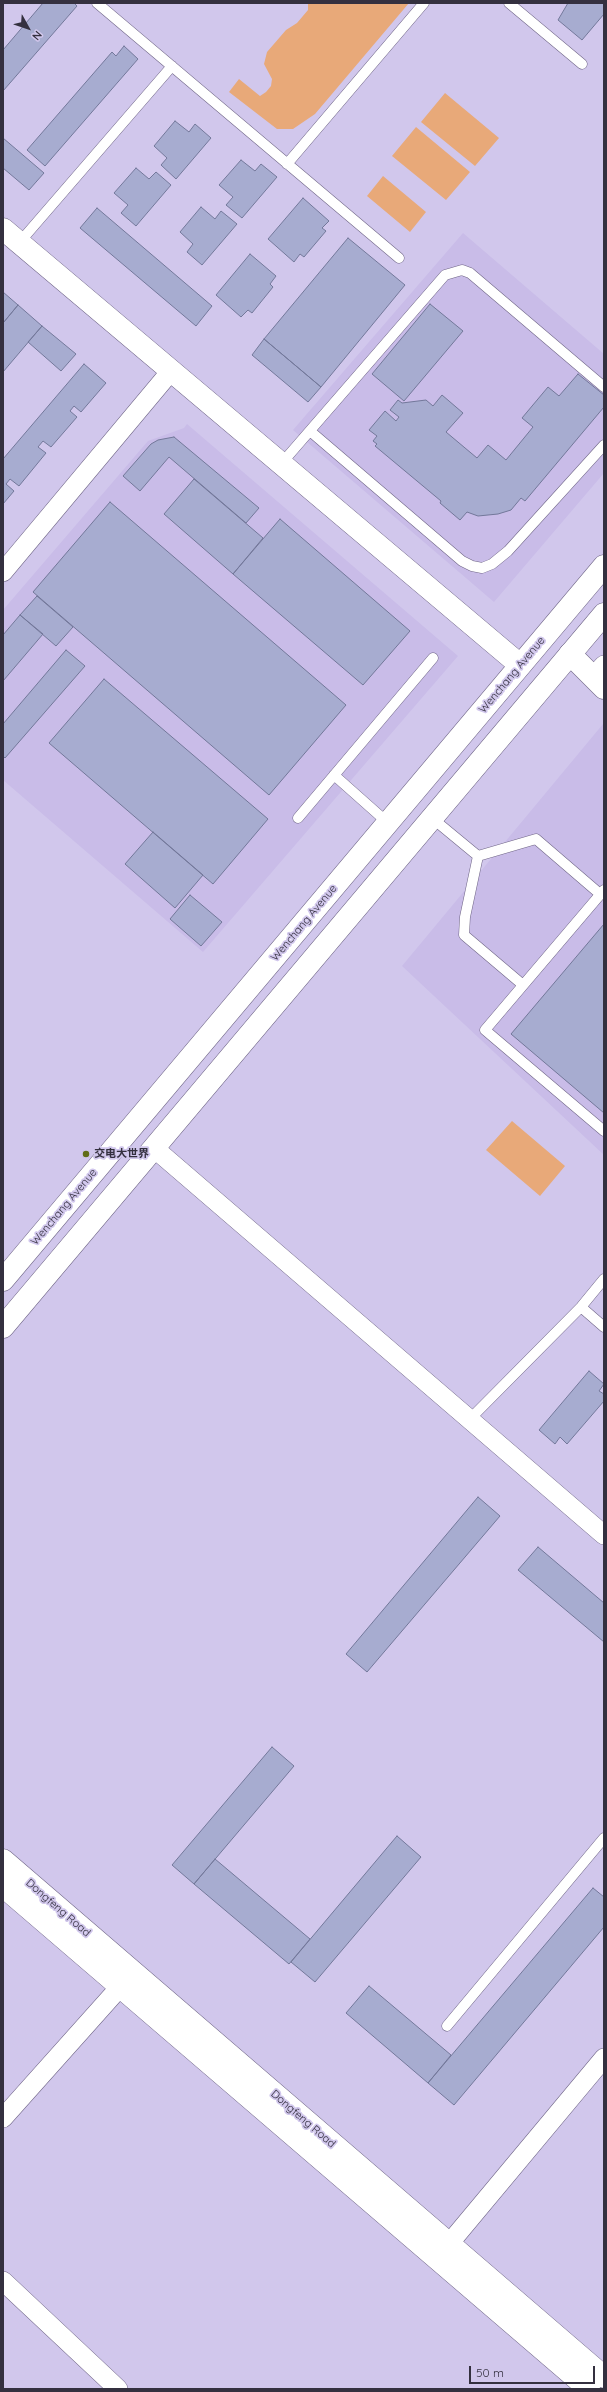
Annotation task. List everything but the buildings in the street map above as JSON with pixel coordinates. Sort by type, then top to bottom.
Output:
[{"type":"main road","points":[[11,236],[520,665]]},
{"type":"main road","name":"Wenchang Avenue","points":[[3,1280],[604,566]]},
{"type":"main road","points":[[3,1327],[604,614]]},
{"type":"main road","points":[[570,654],[600,677]]},
{"type":"main road","name":"Dongfeng Road","points":[[3,1860],[448,2245],[604,2377]]},
{"type":"main road","name":"Dongfeng Road","points":[[3,1886],[589,2389]]},
{"type":"street","points":[[4,567],[171,371]]},
{"type":"street","points":[[154,1148],[604,1535]]},
{"type":"street","points":[[3,2118],[120,1987]]},
{"type":"street","points":[[448,2245],[604,2058]]},
{"type":"street","points":[[4,2285],[118,2389]]},
{"type":"lane","points":[[97,3],[399,258]]},
{"type":"lane","points":[[287,164],[424,3]]},
{"type":"lane","points":[[509,3],[582,64]]},
{"type":"lane","points":[[11,236],[172,66]]},
{"type":"lane","points":[[281,464],[445,275],[462,270],[470,273],[604,388]]},
{"type":"lane","points":[[310,431],[462,561],[482,568],[492,564],[508,550],[604,445]]},
{"type":"lane","points":[[298,818],[433,658]]},
{"type":"lane","points":[[334,775],[388,823]]},
{"type":"lane","points":[[432,818],[478,856]]},
{"type":"lane","points":[[478,856],[536,839],[602,892],[485,1030],[604,1131]]},
{"type":"lane","points":[[478,856],[465,916],[464,935],[523,985]]},
{"type":"lane","points":[[470,1419],[580,1307],[604,1279]]},
{"type":"lane","points":[[580,1307],[604,1327]]},
{"type":"lane","points":[[447,2026],[603,1842]]},
{"type":"shaded area","points":[[308,3],[409,3],[315,114],[293,129],[277,129],[229,92],[239,79],[260,96],[266,92],[271,86],[272,79],[264,64],[267,52],[286,30],[297,23],[308,10]]},
{"type":"shaded area","points":[[445,93],[499,138],[475,166],[421,122]]},
{"type":"shaded area","points":[[416,127],[470,172],[446,200],[392,156]]},
{"type":"shaded area","points":[[383,176],[426,212],[410,232],[367,196]]},
{"type":"shaded area","points":[[463,233],[604,354],[604,473],[494,602],[293,430]]},
{"type":"shaded area","points":[[187,424],[458,656],[203,952],[3,780],[3,610],[148,441],[184,428]]},
{"type":"shaded area","points":[[603,724],[604,726],[604,1155],[402,966]]},
{"type":"shaded area","points":[[512,1121],[565,1166],[540,1196],[486,1150]]},
{"type":"place","name":"交电大世界","points":[[86,1154]]}]
